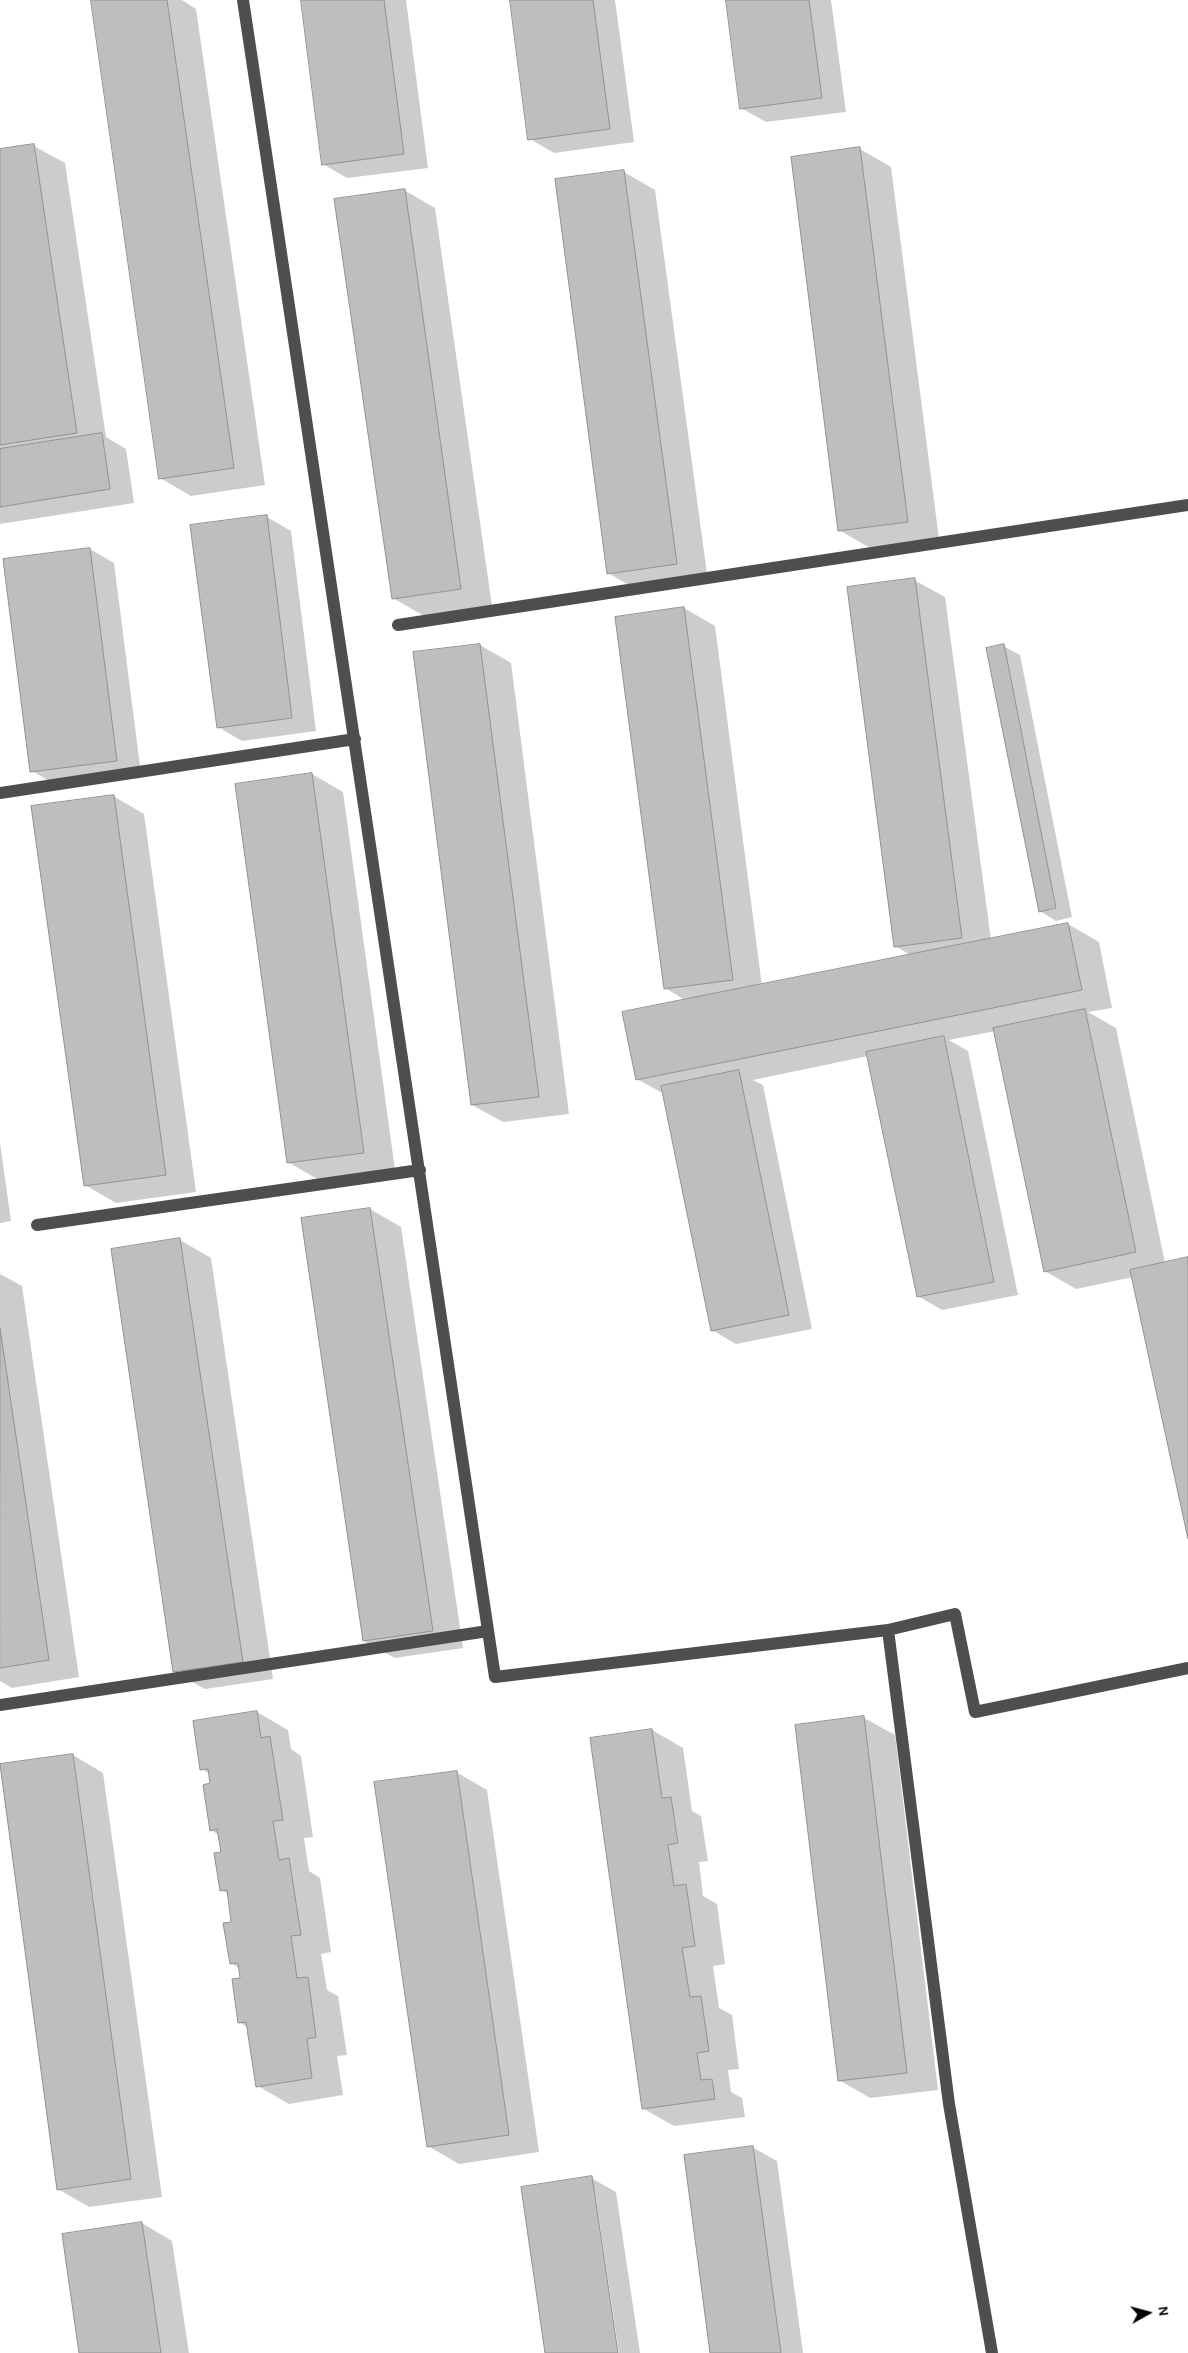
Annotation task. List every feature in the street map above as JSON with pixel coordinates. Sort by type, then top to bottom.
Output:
[{"type":"street","points":[[243,0],[495,1677],[888,1630],[955,1614],[976,1712],[1188,1668]]},
{"type":"street","points":[[398,625],[1188,505]]},
{"type":"street","points":[[0,793],[355,739]]},
{"type":"street","points":[[37,1225],[420,1170]]},
{"type":"street","points":[[888,1630],[950,2104],[992,2353]]},
{"type":"street","points":[[0,1705],[488,1631]]},
{"type":"building","points":[[91,0],[167,0],[234,468],[159,479]]},
{"type":"building","points":[[301,0],[384,0],[404,154],[322,165]]},
{"type":"building","points":[[510,0],[593,0],[610,129],[528,140]]},
{"type":"building","points":[[726,0],[809,0],[822,98],[740,109]]},
{"type":"building","points":[[34,144],[77,433],[0,445],[0,149]]},
{"type":"building","points":[[860,147],[908,522],[838,531],[791,157]]},
{"type":"building","points":[[624,170],[677,564],[607,574],[555,179]]},
{"type":"building","points":[[405,189],[461,589],[392,599],[334,199]]},
{"type":"building","points":[[102,433],[110,489],[0,507],[0,449]]},
{"type":"building","points":[[267,515],[292,718],[217,728],[190,525]]},
{"type":"building","points":[[90,548],[117,761],[30,772],[3,559]]},
{"type":"building","points":[[915,578],[962,938],[894,947],[847,587]]},
{"type":"building","points":[[684,607],[733,980],[664,989],[615,617]]},
{"type":"building","points":[[480,644],[539,1097],[471,1105],[413,652]]},
{"type":"building","points":[[1004,644],[1056,908],[1039,912],[986,648]]},
{"type":"building","points":[[312,773],[364,1153],[287,1163],[235,784]]},
{"type":"building","points":[[114,795],[166,1175],[84,1186],[31,806]]},
{"type":"building","points":[[1068,923],[1082,990],[636,1080],[622,1012]]},
{"type":"building","points":[[1085,1009],[1136,1252],[1044,1272],[993,1028]]},
{"type":"building","points":[[944,1036],[994,1282],[917,1297],[866,1052]]},
{"type":"building","points":[[739,1070],[789,1315],[711,1331],[661,1086]]},
{"type":"building","points":[[370,1208],[433,1631],[363,1641],[301,1218]]},
{"type":"building","points":[[180,1238],[243,1662],[173,1672],[111,1249]]},
{"type":"building","points":[[1188,1257],[1188,1539],[1130,1270]]},
{"type":"building","points":[[0,1328],[49,1660],[0,1668]]},
{"type":"building","points":[[257,1711],[261,1738],[270,1736],[283,1820],[273,1821],[279,1860],[289,1858],[301,1935],[291,1936],[297,1978],[308,1977],[316,2037],[307,2039],[312,2078],[256,2087],[246,2022],[238,2023],[232,1979],[240,1978],[238,1963],[230,1964],[223,1923],[231,1922],[227,1890],[220,1891],[214,1853],[221,1852],[217,1829],[210,1831],[203,1785],[210,1783],[208,1769],[200,1770],[193,1721]]},
{"type":"building","points":[[864,1716],[907,2073],[838,2081],[795,1725]]},
{"type":"building","points":[[652,1729],[662,1798],[671,1797],[678,1843],[668,1845],[674,1886],[686,1884],[695,1946],[682,1948],[690,1997],[701,1996],[709,2051],[697,2053],[701,2080],[712,2079],[715,2099],[642,2109],[590,1738]]},
{"type":"building","points":[[73,1754],[131,2179],[57,2190],[0,1764]]},
{"type":"building","points":[[457,1771],[509,2135],[427,2147],[374,1782]]},
{"type":"building","points":[[753,2146],[781,2353],[710,2353],[684,2155]]},
{"type":"building","points":[[592,2176],[618,2353],[545,2353],[521,2187]]},
{"type":"building","points":[[142,2222],[161,2353],[79,2353],[62,2234]]}]
